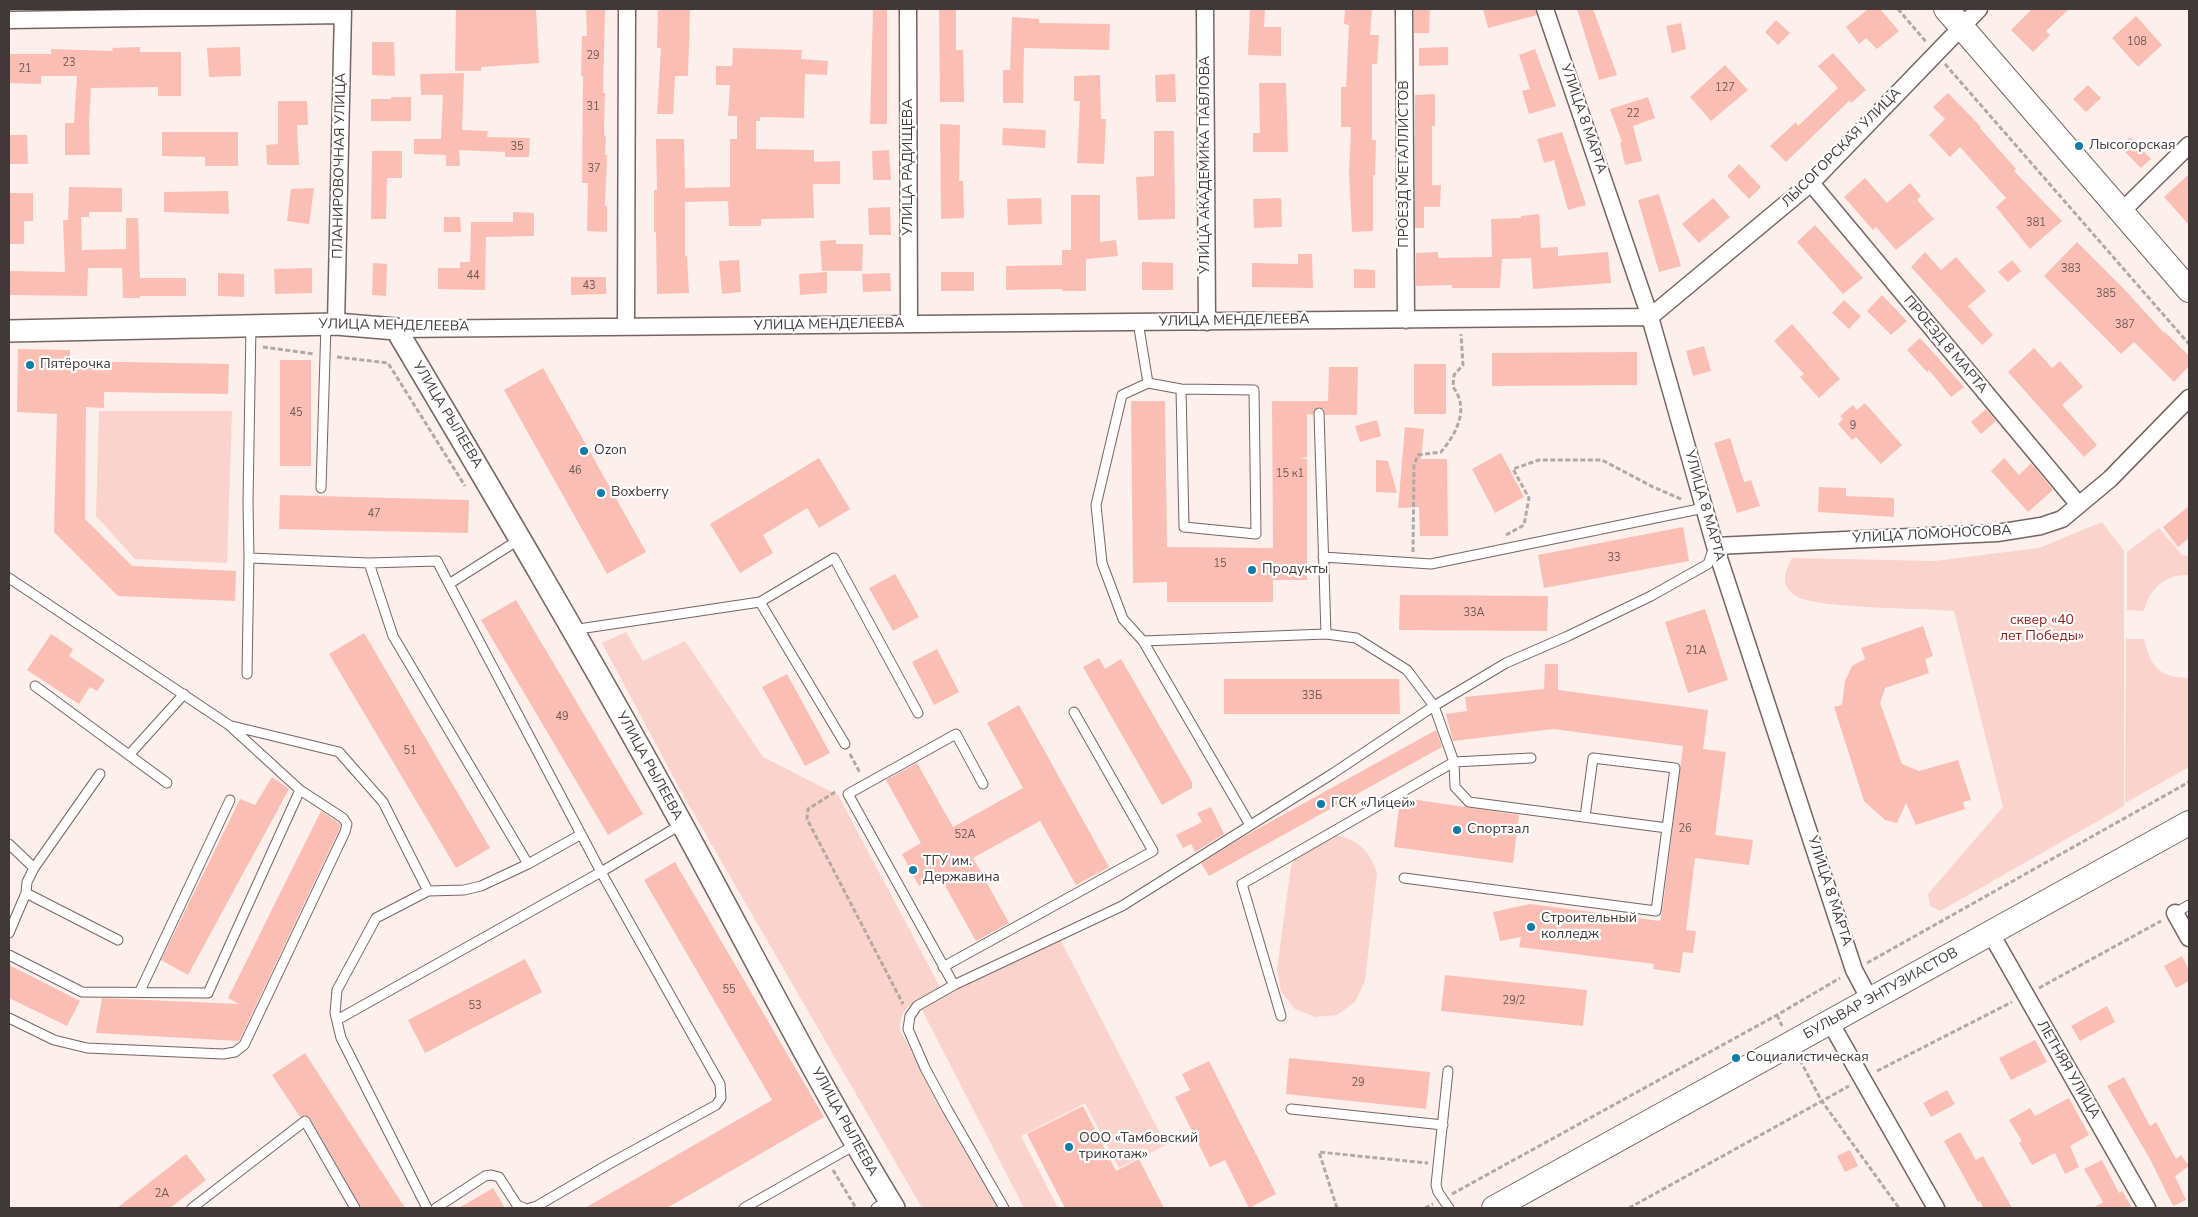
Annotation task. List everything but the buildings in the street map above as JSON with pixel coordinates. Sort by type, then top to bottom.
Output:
[{"type":"main road","points":[[1946,9],[2189,290]]},
{"type":"main road","name":"БУЛЬВАР ЭНТУЗИАСТОВ","points":[[1494,1208],[2189,823]]},
{"type":"street","points":[[626,327],[627,9]]},
{"type":"street","name":"УЛИЦА РАДИЩЕВА","points":[[908,9],[909,324]]},
{"type":"street","name":"УЛИЦА АКАДЕМИКА ПАВЛОВА","points":[[1205,9],[1207,322]]},
{"type":"street","name":"ПРОЕЗД МЕТАЛЛИСТОВ","points":[[1404,9],[1406,320]]},
{"type":"street","name":"УЛИЦА 8 МАРТА","points":[[1545,9],[1650,318],[1715,546],[1854,970],[1870,1000]]},
{"type":"street","name":"ЛЫСОГОРСКАЯ УЛИЦА","points":[[1650,318],[1810,183],[1980,9]]},
{"type":"street","points":[[9,20],[343,12]]},
{"type":"street","name":"ПЛАНИРОВОЧНАЯ УЛИЦА","points":[[331,324],[343,12]]},
{"type":"street","points":[[2121,212],[2189,145]]},
{"type":"street","name":"ПРОЕЗД 8 МАРТА","points":[[1810,183],[2079,506]]},
{"type":"street","name":"УЛИЦА МЕНДЕЛЕЕВА","points":[[9,331],[331,324],[396,329],[1650,318]]},
{"type":"street","name":"УЛИЦА РЫЛЕЕВА","points":[[396,329],[521,539],[682,824],[855,1144],[886,1206]]},
{"type":"street","name":"УЛИЦА ЛОМОНОСОВА","points":[[1715,546],[1998,533],[2041,526],[2062,519],[2079,506],[2110,479],[2189,398]]},
{"type":"street","points":[[2175,913],[2189,938]]},
{"type":"street","name":"ЛЕТНЯЯ УЛИЦА","points":[[1990,932],[2146,1208]]},
{"type":"street","points":[[1830,1022],[1936,1208]]},
{"type":"lane","points":[[1138,322],[1148,383]]},
{"type":"lane","points":[[321,488],[325,355],[331,324]]},
{"type":"lane","points":[[247,674],[250,325]]},
{"type":"lane","points":[[1181,389],[1184,527],[1256,534],[1254,390],[1181,389],[1148,383],[1122,395],[1096,505],[1102,563],[1124,619],[1143,641],[1250,825]]},
{"type":"lane","points":[[1319,413],[1326,634]]},
{"type":"lane","points":[[1324,556],[1431,564],[1704,508]]},
{"type":"lane","points":[[449,584],[521,539]]},
{"type":"lane","points":[[1004,1208],[925,1068],[908,1029],[910,1016],[917,1006],[954,986],[1122,906],[1506,662],[1651,596],[1708,564],[1715,546]]},
{"type":"lane","points":[[249,558],[368,562],[437,560],[580,835],[720,1084],[722,1094],[716,1105],[537,1206],[530,1208]]},
{"type":"lane","points":[[572,630],[760,602],[834,558],[918,713]]},
{"type":"lane","points":[[368,562],[393,636],[528,864]]},
{"type":"lane","points":[[9,578],[229,725],[300,790],[343,818],[346,824],[345,832],[240,1050],[223,1054],[87,1048],[54,1040],[9,1018]]},
{"type":"lane","points":[[760,602],[845,744]]},
{"type":"lane","points":[[1143,641],[1326,634],[1356,638],[1407,670],[1434,706],[1454,762],[1455,787],[1469,802],[1667,828]]},
{"type":"lane","points":[[36,686],[167,783]]},
{"type":"lane","points":[[130,755],[184,694]]},
{"type":"lane","points":[[944,968],[1153,851],[1074,712]]},
{"type":"lane","points":[[229,725],[339,752],[383,802],[428,891]]},
{"type":"lane","points":[[954,986],[848,794],[956,734],[983,784]]},
{"type":"lane","points":[[1281,1016],[1242,884],[1454,762],[1532,758]]},
{"type":"lane","points":[[1404,878],[1656,911],[1675,768],[1593,758],[1585,817]]},
{"type":"lane","points":[[9,933],[26,893],[27,882],[34,868],[100,774]]},
{"type":"lane","points":[[9,955],[82,992],[208,993],[300,790]]},
{"type":"lane","points":[[140,992],[230,800]]},
{"type":"lane","points":[[337,1020],[601,872],[682,824]]},
{"type":"lane","points":[[427,1208],[341,1038],[335,1002],[338,990],[376,918],[428,891],[464,890],[481,886],[528,864],[580,835]]},
{"type":"lane","points":[[9,844],[34,868]]},
{"type":"lane","points":[[26,893],[118,940]]},
{"type":"lane","points":[[2175,913],[2189,905]]},
{"type":"lane","points":[[1448,1071],[1437,1188],[1449,1208]]},
{"type":"lane","points":[[1291,1109],[1443,1125]]},
{"type":"lane","points":[[192,1208],[305,1121],[355,1208]]},
{"type":"lane","points":[[744,1208],[827,1162],[855,1144]]},
{"type":"lane","points":[[436,1208],[485,1176],[491,1175],[499,1177],[517,1205],[524,1208]]},
{"type":"path","points":[[1898,9],[2189,344]]},
{"type":"path","points":[[1413,563],[1414,465],[1418,455],[1441,452],[1453,438],[1462,412],[1459,395],[1453,387],[1454,375],[1463,365],[1460,319]]},
{"type":"path","points":[[250,346],[388,363],[468,490]]},
{"type":"path","points":[[1499,539],[1524,525],[1529,498],[1514,469],[1539,460],[1602,460],[1653,487],[1704,508]]},
{"type":"path","points":[[845,744],[862,776]]},
{"type":"path","points":[[1425,1208],[1777,1015],[2189,782]]},
{"type":"path","points":[[836,791],[808,809],[807,819],[910,1016]]},
{"type":"path","points":[[1629,1208],[1821,1100],[2026,995],[2175,913]]},
{"type":"path","points":[[1777,1015],[1821,1100],[1899,1208]]},
{"type":"path","points":[[1337,1208],[1318,1152],[1439,1164]]},
{"type":"path","points":[[827,1162],[856,1208]]},
{"type":"green space","points":[[99,411],[232,411],[227,563],[135,559],[96,516]]},
{"type":"green space","name":"cквер «40 лет Победы»","points":[[2102,522],[2124,551],[2124,806],[1940,911],[1930,906],[1928,894],[2003,807],[1954,611],[1870,607],[1805,600],[1794,595],[1787,587],[1785,577],[1787,567],[1792,558],[1935,561],[2039,548]]},
{"type":"green space","points":[[2159,528],[2182,555],[2189,556],[2189,575],[2173,577],[2160,584],[2150,596],[2144,611],[2127,610],[2127,552]]},
{"type":"green space","points":[[626,632],[643,661],[685,641],[763,757],[838,795],[941,989],[919,999],[907,1008],[903,1014],[900,1030],[945,1118],[998,1208],[922,1208],[683,795],[602,643]]},
{"type":"green space","points":[[2126,639],[2144,639],[2153,664],[2158,669],[2170,676],[2189,678],[2189,767],[2125,803]]},
{"type":"green space","points":[[1337,835],[1352,840],[1363,848],[1371,859],[1377,873],[1365,981],[1355,1002],[1337,1015],[1315,1017],[1295,1009],[1281,991],[1277,969],[1291,866],[1299,854],[1310,844],[1322,838]]},
{"type":"green space","points":[[1059,937],[1166,1145],[1119,1168],[1085,1103],[1021,1136],[1058,1208],[1024,1208],[921,1008]]},
{"type":"place","name":"Лысогорская","points":[[2079,146]]},
{"type":"place","name":"Пятёрочка","points":[[30,365]]},
{"type":"place","name":"Ozon","points":[[584,451]]},
{"type":"place","name":"Boxberry","points":[[601,493]]},
{"type":"place","name":"Продукты","points":[[1252,570]]},
{"type":"place","name":"ГСК «Лицей»","points":[[1321,804]]},
{"type":"place","name":"Спортзал","points":[[1457,830]]},
{"type":"place","name":"ТГУ им. Державина","points":[[913,870]]},
{"type":"place","name":"Строительный колледж","points":[[1531,927]]},
{"type":"place","name":"Социалистическая","points":[[1736,1058]]},
{"type":"place","name":"ООО «Тамбовский трикотаж»","points":[[1069,1147]]}]
